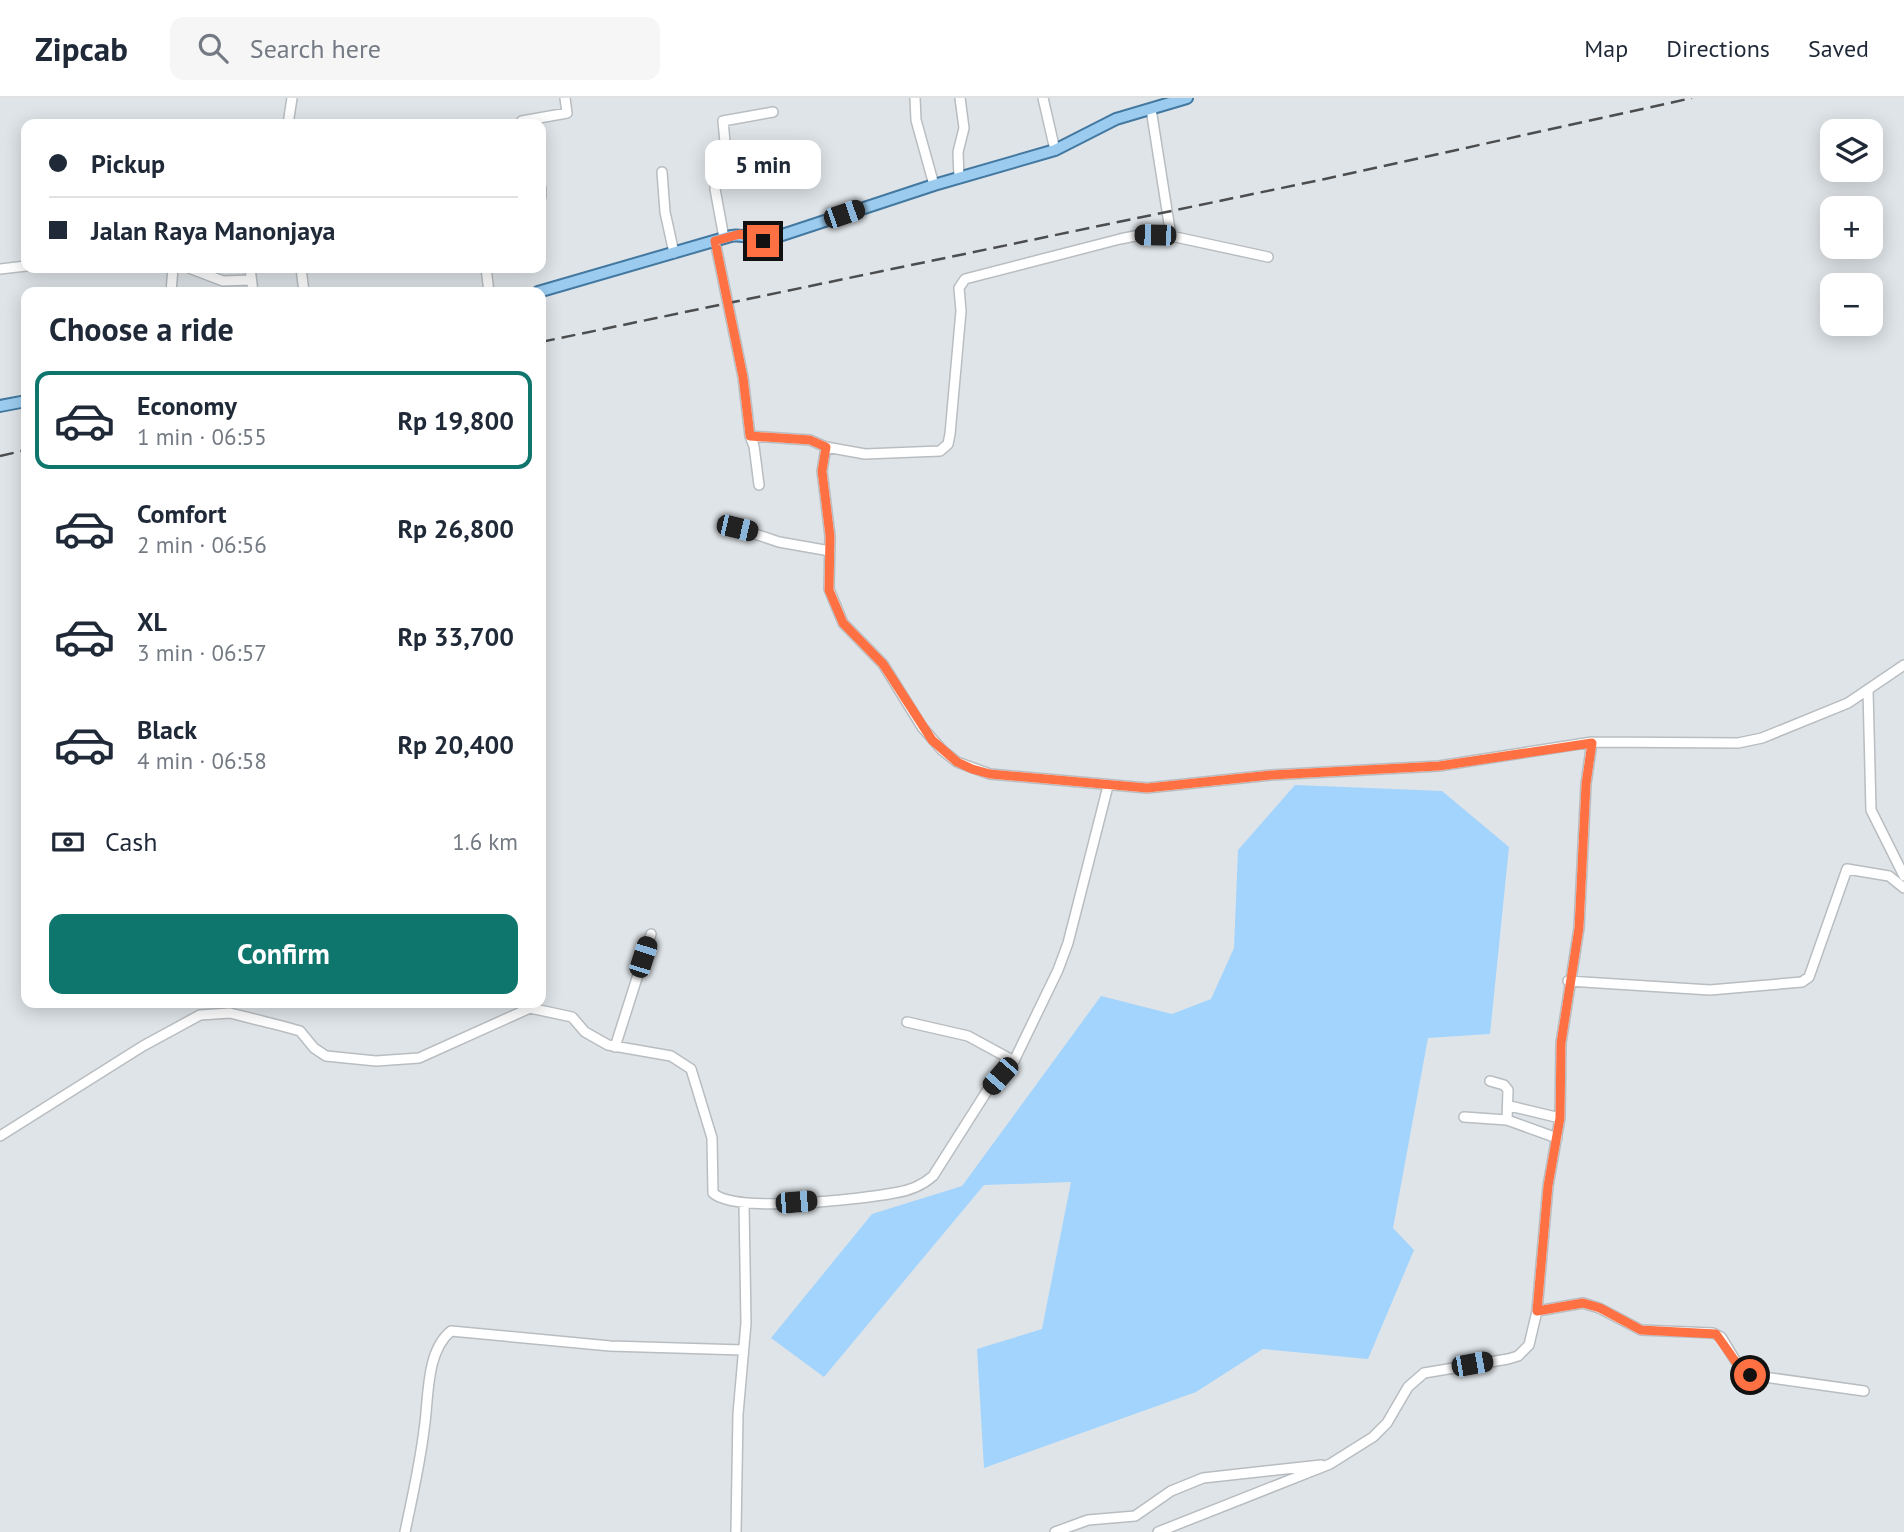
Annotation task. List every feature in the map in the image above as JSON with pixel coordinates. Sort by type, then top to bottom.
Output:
[{"type":"main road","points":[[546,290],[740,234],[761,241],[770,239],[934,185],[1055,150],[1116,118],[1184,98]]},
{"type":"main road","points":[[0,406],[21,402]]},
{"type":"street","points":[[289,119],[292,98]]},
{"type":"street","points":[[533,119],[567,113],[565,98]]},
{"type":"street","points":[[915,98],[915,118],[934,185]]},
{"type":"street","points":[[959,178],[958,152],[964,128],[960,98]]},
{"type":"street","points":[[1043,98],[1055,150]]},
{"type":"street","points":[[1151,109],[1171,236]]},
{"type":"street","points":[[759,485],[719,239],[715,189],[719,152],[725,142],[723,121],[773,112]]},
{"type":"street","points":[[663,172],[665,206],[674,253]]},
{"type":"street","points":[[750,436],[810,440],[826,447],[865,454],[912,454],[945,449],[952,425],[960,333],[959,288],[965,279],[1130,237],[1171,236],[1268,257]]},
{"type":"street","points":[[0,269],[21,267]]},
{"type":"street","points":[[202,273],[223,281],[251,280]]},
{"type":"street","points":[[250,273],[252,287]]},
{"type":"street","points":[[826,447],[822,471],[830,551],[829,590],[843,623],[883,664],[922,727],[942,750],[957,762],[990,774],[1147,788],[1271,775],[1439,766],[1592,743],[1719,744],[1750,741],[1848,703],[1904,665]]},
{"type":"street","points":[[737,528],[779,542],[830,551]]},
{"type":"street","points":[[1868,690],[1871,810],[1904,876]]},
{"type":"street","points":[[1158,1532],[1330,1464],[1373,1437],[1387,1423],[1408,1387],[1424,1373],[1518,1356],[1529,1345],[1537,1311],[1548,1186],[1560,1118],[1561,1043],[1579,928],[1586,784],[1592,743]]},
{"type":"street","points":[[0,1136],[143,1046],[200,1015],[214,1012],[300,1031],[320,1054],[348,1060],[419,1058],[530,1008],[573,1017],[585,1032],[615,1047],[671,1056],[691,1069],[712,1138],[713,1193],[724,1200],[744,1204],[896,1193],[925,1183],[987,1091],[1014,1061],[1063,957],[1108,786]]},
{"type":"street","points":[[1569,981],[1710,990],[1805,981],[1847,869],[1889,876],[1904,888]]},
{"type":"street","points":[[615,1047],[651,934]]},
{"type":"street","points":[[907,1022],[968,1036],[1014,1061]]},
{"type":"street","points":[[1490,1082],[1506,1087],[1510,1106],[1507,1120]]},
{"type":"street","points":[[1510,1106],[1560,1118]]},
{"type":"street","points":[[1464,1117],[1507,1120],[1557,1138]]},
{"type":"street","points":[[736,1532],[738,1414],[743,1350],[744,1204]]},
{"type":"street","points":[[1537,1311],[1583,1303],[1600,1308],[1641,1330],[1710,1332],[1721,1337],[1740,1368],[1750,1375],[1864,1391]]},
{"type":"street","points":[[405,1532],[425,1430],[429,1377],[445,1338],[451,1331],[610,1346],[743,1350]]},
{"type":"street","points":[[1055,1532],[1088,1520],[1135,1516],[1187,1483],[1203,1478],[1330,1464]]},
{"type":"shaded area","points":[[1295,785],[1442,791],[1509,847],[1490,1034],[1428,1038],[1393,1228],[1414,1250],[1368,1359],[1263,1349],[1196,1392],[984,1468],[977,1349],[1042,1329],[1071,1182],[984,1185],[824,1377],[771,1338],[872,1214],[962,1186],[1101,996],[1172,1014],[1211,999],[1234,948],[1238,850]]},
{"type":"railway","points":[[546,341],[1325,179],[1692,98]]},
{"type":"railway","points":[[0,456],[21,451]]},
{"type":"route","points":[[763,241],[740,234],[715,241],[743,377],[750,436],[810,440],[826,447],[822,471],[825,514],[830,536],[829,590],[843,623],[883,664],[932,740],[957,762],[990,774],[1147,788],[1271,775],[1439,766],[1592,743],[1586,784],[1579,928],[1561,1043],[1560,1118],[1548,1186],[1537,1311],[1583,1303],[1592,1304],[1641,1330],[1710,1332],[1721,1337],[1740,1368],[1750,1375]]}]
